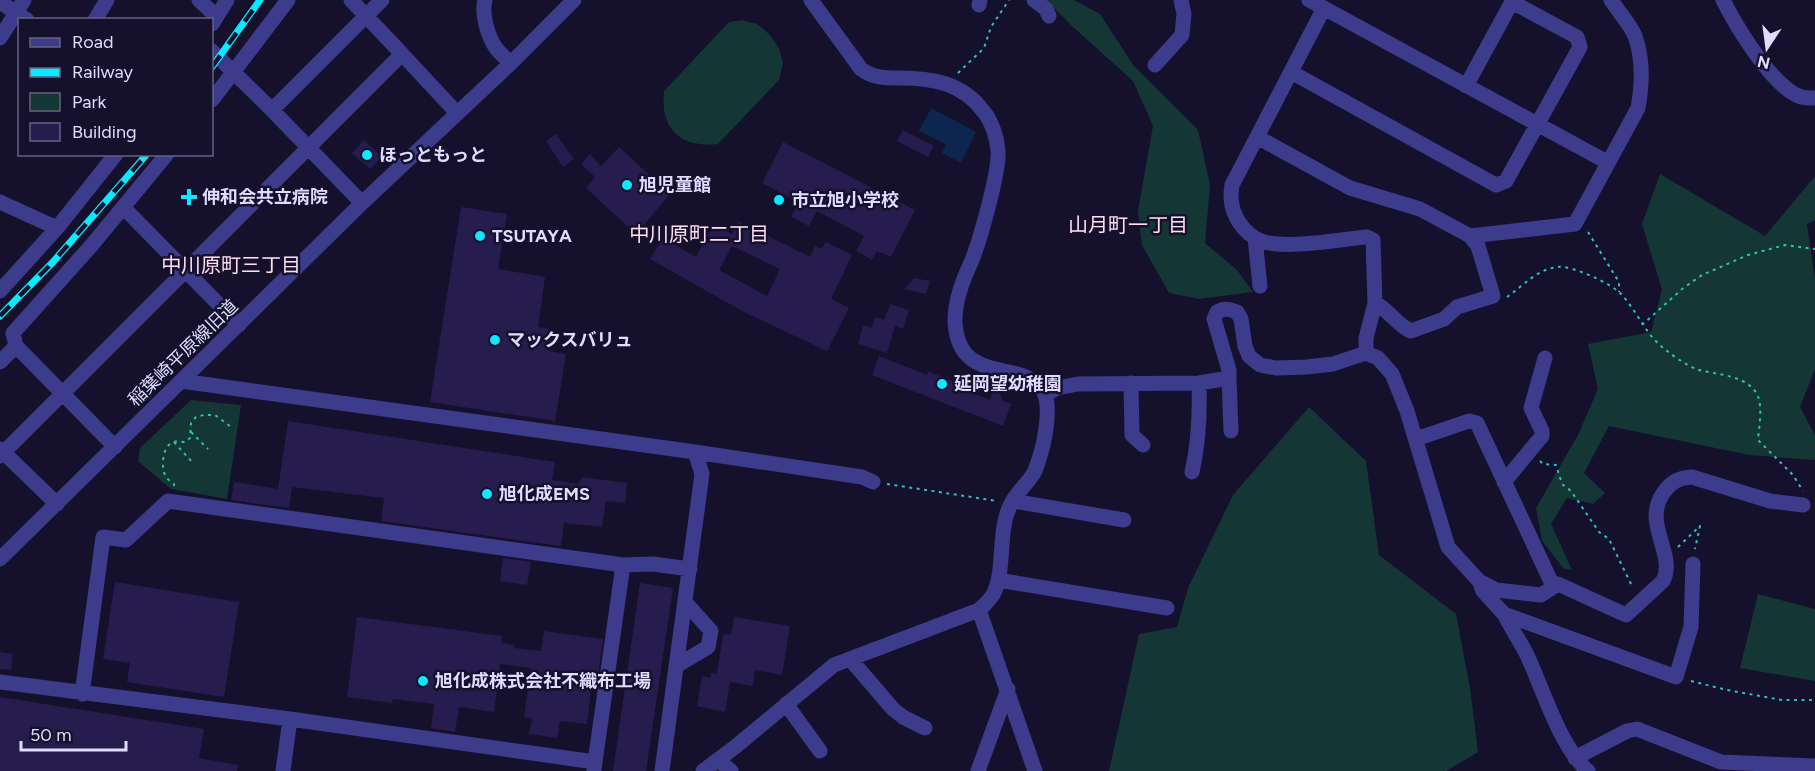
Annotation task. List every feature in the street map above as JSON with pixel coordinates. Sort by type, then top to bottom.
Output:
[{"type":"street","points":[[96,18],[107,0]]},
{"type":"street","points":[[199,0],[206,4],[214,20]]},
{"type":"street","points":[[214,20],[227,0]]},
{"type":"street","points":[[213,98],[288,0]]},
{"type":"street","points":[[351,0],[458,113]]},
{"type":"street","points":[[272,110],[382,0]]},
{"type":"street","name":"稲葉崎平原線旧道","points":[[0,558],[362,203],[511,63],[574,0]]},
{"type":"street","points":[[703,771],[834,665],[980,610],[993,594],[998,580],[1001,538],[1012,502],[1034,471],[1043,446],[1047,417],[1045,395],[1036,383],[1020,375],[992,369],[969,359],[958,341],[955,320],[957,297],[972,259],[993,186],[999,152],[996,136],[985,113],[967,94],[947,82],[869,75],[861,69],[811,0]]},
{"type":"street","points":[[1034,0],[1046,9],[1049,16]]},
{"type":"street","points":[[1155,65],[1182,35],[1184,14],[1181,0]]},
{"type":"street","points":[[1309,0],[1607,162]]},
{"type":"street","points":[[1470,236],[1575,224],[1638,108],[1641,93],[1639,54],[1635,34],[1611,0]]},
{"type":"street","points":[[1723,0],[1754,50],[1783,86],[1801,97],[1815,98]]},
{"type":"street","points":[[1291,72],[1496,185],[1506,181],[1580,47],[1577,37],[1512,1],[1466,86]]},
{"type":"street","points":[[0,2],[22,11],[0,38]]},
{"type":"street","points":[[483,3],[497,49],[511,63]]},
{"type":"street","points":[[1324,8],[1232,185],[1230,193],[1233,212],[1240,225],[1255,238],[1268,243],[1367,237],[1373,240],[1375,303],[1366,338],[1366,353]]},
{"type":"street","points":[[1159,45],[1179,38]]},
{"type":"street","points":[[213,52],[362,203]]},
{"type":"street","points":[[57,504],[1,453],[402,54]]},
{"type":"street","points":[[1257,137],[1350,188],[1420,209],[1470,236],[1478,246],[1492,296],[1456,307],[1444,319],[1411,331],[1404,328],[1386,308],[1375,303]]},
{"type":"street","points":[[0,291],[57,228],[114,156]]},
{"type":"street","points":[[115,447],[16,346],[13,333],[124,208],[165,156]]},
{"type":"street","points":[[0,202],[57,228]]},
{"type":"street","points":[[124,208],[239,325]]},
{"type":"street","points":[[1255,238],[1260,286]]},
{"type":"street","points":[[1231,431],[1229,370],[1214,319],[1217,312],[1230,309],[1237,312],[1241,319],[1249,356],[1260,365],[1276,368],[1306,367],[1333,363],[1366,353],[1378,358],[1392,374],[1416,439],[1448,547],[1479,581],[1496,590],[1541,595],[1558,584],[1626,615],[1666,576],[1666,564],[1655,514],[1656,507],[1669,485],[1680,478],[1692,477],[1770,501],[1803,505]]},
{"type":"street","points":[[0,362],[16,346]]},
{"type":"street","points":[[1504,482],[1542,436],[1531,408],[1545,358]]},
{"type":"street","points":[[1045,395],[1057,387],[1078,384],[1199,383],[1229,378]]},
{"type":"street","points":[[181,381],[695,452],[862,477],[873,482]]},
{"type":"street","points":[[1131,382],[1132,435],[1143,445]]},
{"type":"street","points":[[1192,472],[1201,416],[1199,383]]},
{"type":"street","points":[[1416,439],[1469,421],[1477,423],[1553,586]]},
{"type":"street","points":[[662,771],[702,474],[695,452]]},
{"type":"street","points":[[82,694],[103,537],[126,540],[168,501],[623,565],[653,564],[690,569]]},
{"type":"street","points":[[1012,502],[1124,519]]},
{"type":"street","points":[[1504,614],[1676,677],[1691,627],[1693,564]]},
{"type":"street","points":[[0,682],[290,719],[594,767],[623,565]]},
{"type":"street","points":[[998,580],[1167,608]]},
{"type":"street","points":[[1479,581],[1483,591],[1504,614],[1526,654],[1575,758],[1588,771]]},
{"type":"street","points":[[676,666],[708,647],[711,631],[685,602]]},
{"type":"street","points":[[980,610],[1035,771]]},
{"type":"street","points":[[850,659],[893,709],[925,728]]},
{"type":"street","points":[[978,771],[1008,689]]},
{"type":"street","points":[[786,704],[820,750]]},
{"type":"street","points":[[283,771],[290,719]]},
{"type":"street","points":[[1575,758],[1627,731],[1637,729],[1721,762],[1815,766]]},
{"type":"street","points":[[718,760],[731,771]]},
{"type":"path","points":[[947,82],[984,48],[991,27],[1010,0]]},
{"type":"path","points":[[1578,217],[1619,282],[1619,292]]},
{"type":"path","points":[[1642,325],[1682,289],[1702,275],[1748,255],[1785,245],[1815,249]]},
{"type":"path","points":[[1492,296],[1508,297],[1531,277],[1558,267],[1579,270],[1619,292],[1659,345],[1676,358],[1695,369],[1740,380],[1756,392],[1759,403],[1758,440],[1793,475],[1807,497],[1803,505]]},
{"type":"path","points":[[174,484],[166,477],[164,454],[169,444],[185,442],[190,438],[191,423],[196,417],[215,415],[231,428]]},
{"type":"path","points":[[191,431],[208,449]]},
{"type":"path","points":[[174,442],[192,462]]},
{"type":"path","points":[[1530,451],[1543,464],[1556,465],[1562,484],[1571,491],[1599,532],[1609,539],[1640,602]]},
{"type":"path","points":[[873,482],[1012,502]]},
{"type":"path","points":[[1666,564],[1681,544],[1700,526],[1693,564]]},
{"type":"path","points":[[1676,677],[1727,690],[1782,700],[1815,700]]},
{"type":"green space","points":[[1046,0],[1074,0],[1100,14],[1133,65],[1198,130],[1210,185],[1205,243],[1237,270],[1253,292],[1199,299],[1169,293],[1142,245],[1138,211],[1153,126],[1133,81]]},
{"type":"green space","points":[[742,20],[757,24],[769,34],[779,48],[783,63],[779,80],[718,144],[693,143],[683,139],[669,126],[665,116],[664,91],[729,22]]},
{"type":"green space","points":[[1660,174],[1765,236],[1815,176],[1815,220],[1807,224],[1815,280],[1815,369],[1800,407],[1815,435],[1815,460],[1749,455],[1609,426],[1584,473],[1605,493],[1593,504],[1567,498],[1551,524],[1572,570],[1564,569],[1542,541],[1536,508],[1578,435],[1598,389],[1588,344],[1651,332],[1662,290],[1642,224]]},
{"type":"green space","points":[[191,400],[241,405],[227,499],[171,489],[138,461],[140,448]]},
{"type":"green space","points":[[1309,407],[1366,461],[1379,555],[1456,614],[1470,688],[1478,752],[1446,771],[1109,771],[1139,634],[1177,627],[1188,588],[1233,495]]},
{"type":"green space","points":[[1758,594],[1815,609],[1815,681],[1740,668]]},
{"type":"water","points":[[931,108],[976,132],[961,163],[942,153],[946,144],[919,131]]},
{"type":"building","points":[[903,130],[934,146],[928,157],[897,141]]},
{"type":"building","points":[[556,134],[574,159],[563,167],[546,141]]},
{"type":"building","name":"ほっともっと","points":[[364,140],[382,157],[370,169],[352,153]]},
{"type":"building","points":[[783,142],[915,210],[891,257],[877,251],[872,260],[856,251],[864,236],[817,211],[809,226],[791,217],[799,202],[762,183]]},
{"type":"building","points":[[619,147],[670,194],[636,234],[586,188],[595,177],[581,164],[590,154],[601,166]]},
{"type":"building","name":"マックスバリュ","points":[[461,207],[507,214],[498,269],[545,277],[538,327],[552,329],[549,351],[566,354],[555,421],[430,402]]},
{"type":"building","points":[[738,221],[810,257],[815,246],[822,249],[826,242],[852,255],[831,299],[849,308],[827,351],[744,312],[650,259],[663,238],[696,257],[714,224],[732,234]],"holes":[[[732,246],[780,269],[767,296],[719,270]]]},
{"type":"building","points":[[914,278],[930,281],[926,294],[904,289]]},
{"type":"building","points":[[890,304],[909,310],[903,329],[895,326],[887,353],[858,344],[863,325],[872,328],[875,317],[884,320]]},
{"type":"building","points":[[879,356],[927,375],[928,371],[959,384],[957,387],[990,400],[996,384],[1003,401],[1011,404],[1003,426],[872,375]]},
{"type":"building","name":"旭化成EMS","points":[[288,421],[555,462],[552,480],[578,484],[582,477],[627,483],[625,503],[606,501],[602,527],[564,523],[561,546],[381,521],[384,498],[292,487],[289,508],[231,500],[234,482],[278,489]]},
{"type":"building","points":[[503,558],[531,562],[527,585],[500,581]]},
{"type":"building","points":[[115,582],[239,602],[224,697],[127,682],[130,663],[103,659]]},
{"type":"building","points":[[640,583],[673,588],[646,771],[613,771]]},
{"type":"building","name":"旭化成株式会社不織布工場","points":[[357,617],[502,636],[501,643],[515,645],[514,648],[541,651],[544,631],[603,639],[598,674],[593,675],[587,724],[560,721],[557,738],[529,734],[532,718],[524,717],[531,668],[500,664],[494,712],[459,707],[455,732],[431,728],[434,704],[393,699],[392,703],[347,697]]},
{"type":"building","points":[[734,617],[790,626],[782,675],[755,670],[753,686],[730,682],[725,712],[697,706],[702,676],[711,678],[711,673],[717,674],[723,634],[731,635]]},
{"type":"building","points":[[0,652],[13,654],[11,670],[0,669]]},
{"type":"building","points":[[0,697],[204,729],[199,758],[238,765],[237,771],[0,771]]},
{"type":"railway","points":[[213,66],[260,0]]},
{"type":"railway","points":[[0,316],[53,262],[145,156]]},
{"type":"place","name":"ほっともっと","points":[[367,155]]},
{"type":"place","name":"旭児童館","points":[[627,185]]},
{"type":"place","name":"伸和会共立病院","points":[[189,197]]},
{"type":"place","name":"市立旭小学校","points":[[779,200]]},
{"type":"place","name":"TSUTAYA","points":[[480,236]]},
{"type":"place","name":"マックスバリュ","points":[[495,340]]},
{"type":"place","name":"延岡望幼稚園","points":[[942,384]]},
{"type":"place","name":"旭化成EMS","points":[[487,494]]},
{"type":"place","name":"旭化成株式会社不織布工場","points":[[423,681]]},
{"type":"district","name":"山月町一丁目","points":[[1128,225]]},
{"type":"district","name":"中川原町二丁目","points":[[699,234]]},
{"type":"district","name":"中川原町三丁目","points":[[231,265]]}]
